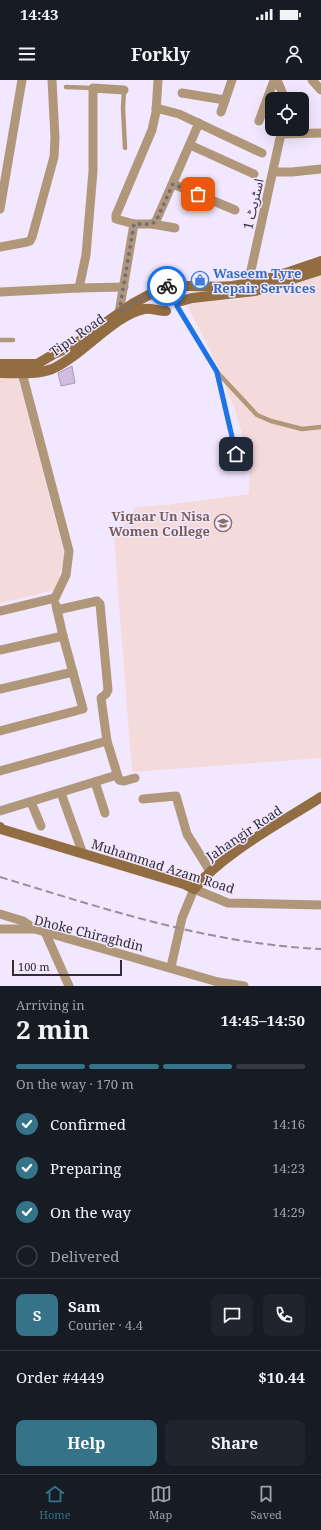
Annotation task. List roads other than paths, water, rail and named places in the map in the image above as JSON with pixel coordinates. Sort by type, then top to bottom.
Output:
[{"type":"main road","points":[[321,260],[248,284],[212,287],[162,288],[155,295],[154,300],[160,309],[166,311],[172,310],[178,304],[192,298],[255,291],[321,270]]},
{"type":"main road","points":[[0,364],[37,364],[72,346],[132,304],[162,288],[171,287],[178,293],[178,304]]},
{"type":"main road","name":"Tipu Road","points":[[0,373],[22,373],[51,369],[67,360],[132,313],[151,309],[166,311]]},
{"type":"main road","name":"Jahangir Road","points":[[194,888],[210,871],[245,846],[321,797]]},
{"type":"main road","name":"Muhammad Azam Road","points":[[0,828],[194,888]]},
{"type":"street","points":[[0,209],[22,80]]},
{"type":"street","points":[[0,247],[27,242],[30,241],[32,237],[54,158],[55,138],[52,80]]},
{"type":"street","points":[[158,80],[156,108],[152,130],[116,215],[116,219],[134,224],[152,224],[175,228]]},
{"type":"street","points":[[221,112],[232,80]]},
{"type":"street","points":[[312,80],[321,90]]},
{"type":"street","points":[[270,81],[279,92]]},
{"type":"street","points":[[259,121],[270,81]]},
{"type":"street","points":[[79,288],[86,256],[93,171],[93,88],[124,90]]},
{"type":"street","points":[[182,92],[225,100]]},
{"type":"street","points":[[156,108],[179,114],[262,153]]},
{"type":"street","points":[[152,224],[156,221],[199,123]]},
{"type":"street","points":[[309,133],[321,133]]},
{"type":"street","name":"اسٹریٹ 1","points":[[248,284],[281,136]]},
{"type":"street","points":[[190,145],[254,174]]},
{"type":"street","points":[[273,172],[292,172],[321,168]]},
{"type":"street","points":[[173,184],[235,210]]},
{"type":"street","points":[[119,313],[134,224]]},
{"type":"street","points":[[0,292],[79,288],[124,288]]},
{"type":"street","points":[[0,731],[82,711],[83,708],[72,672],[55,598],[66,575],[70,551],[22,373]]},
{"type":"street","points":[[0,611],[55,598]]},
{"type":"street","points":[[57,610],[97,600],[100,604],[108,690],[101,698],[107,742],[117,775],[121,781],[135,778]]},
{"type":"street","points":[[0,650],[63,636]]},
{"type":"street","points":[[0,689],[72,672]]},
{"type":"street","points":[[0,771],[107,742]]},
{"type":"street","points":[[0,811],[117,775]]},
{"type":"street","points":[[95,782],[105,813]]},
{"type":"street","points":[[61,793],[83,854]]},
{"type":"street","points":[[143,799],[176,796],[187,834],[210,871]]},
{"type":"street","points":[[31,802],[41,826]]},
{"type":"street","name":"Muhammad Azam Road","points":[[194,888],[228,903],[321,904]]},
{"type":"street","name":"Jahangir Road","points":[[171,967],[182,918],[194,888]]},
{"type":"street","points":[[0,914],[23,921],[35,929]]},
{"type":"street","name":"Dhoke Chiraghdin","points":[[0,929],[35,929],[171,967],[218,982],[244,986]]},
{"type":"street","points":[[44,932],[69,986]]},
{"type":"lane","points":[[66,87],[93,88]]},
{"type":"lane","points":[[124,90],[123,108],[125,148]]},
{"type":"lane","points":[[178,304],[217,372],[257,415],[272,421],[302,428],[321,427]]},
{"type":"lane","points":[[0,340],[13,340]]},
{"type":"lane","points":[[217,372],[236,454]]},
{"type":"railway","points":[[0,877],[118,913],[198,932],[280,946],[321,949]]},
{"type":"place","name":"Waseem Tyre Repair Services","points":[[200,280]]},
{"type":"place","name":"Viqaar Un Nisa Women College","points":[[223,523]]}]
